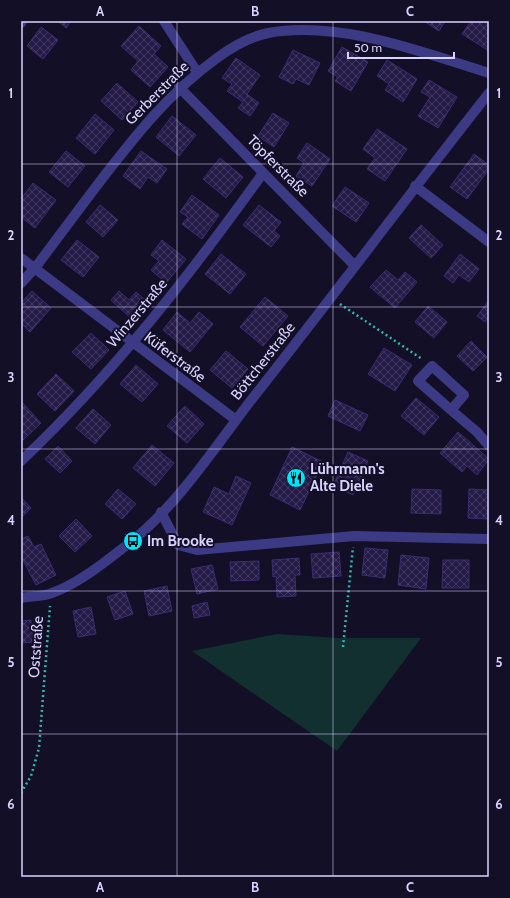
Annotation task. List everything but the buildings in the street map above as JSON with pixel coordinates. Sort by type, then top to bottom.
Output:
[{"type":"street","points":[[164,21],[197,72]]},
{"type":"street","name":"Gerberstraße","points":[[21,283],[35,268],[132,139],[179,87],[197,72],[246,40],[267,33],[290,30],[346,34],[414,50],[489,73]]},
{"type":"street","name":"Töpferstraße","points":[[179,87],[355,266]]},
{"type":"street","name":"Böttcherstraße","points":[[21,598],[51,594],[87,574],[133,540],[161,512],[197,472],[332,298],[415,186],[489,93]]},
{"type":"street","name":"Winzerstraße","points":[[21,460],[45,438],[133,344],[201,259],[263,173]]},
{"type":"street","points":[[415,186],[489,242]]},
{"type":"street","name":"Küferstraße","points":[[21,258],[133,344],[236,420]]},
{"type":"street","points":[[450,410],[464,395],[432,366],[418,381],[450,410],[477,432],[489,446]]},
{"type":"street","points":[[161,512],[178,545],[196,550],[354,536],[489,539]]},
{"type":"path","points":[[332,298],[432,366]]},
{"type":"path","points":[[343,647],[354,536]]},
{"type":"path","name":"Oststraße","points":[[21,793],[31,776],[39,748],[51,594]]},
{"type":"green space","points":[[277,634],[339,638],[421,638],[337,751],[192,651]]},
{"type":"place","name":"Lührmann's Alte Diele","points":[[296,478]]},
{"type":"place","name":"Im Brooke","points":[[133,541]]}]
